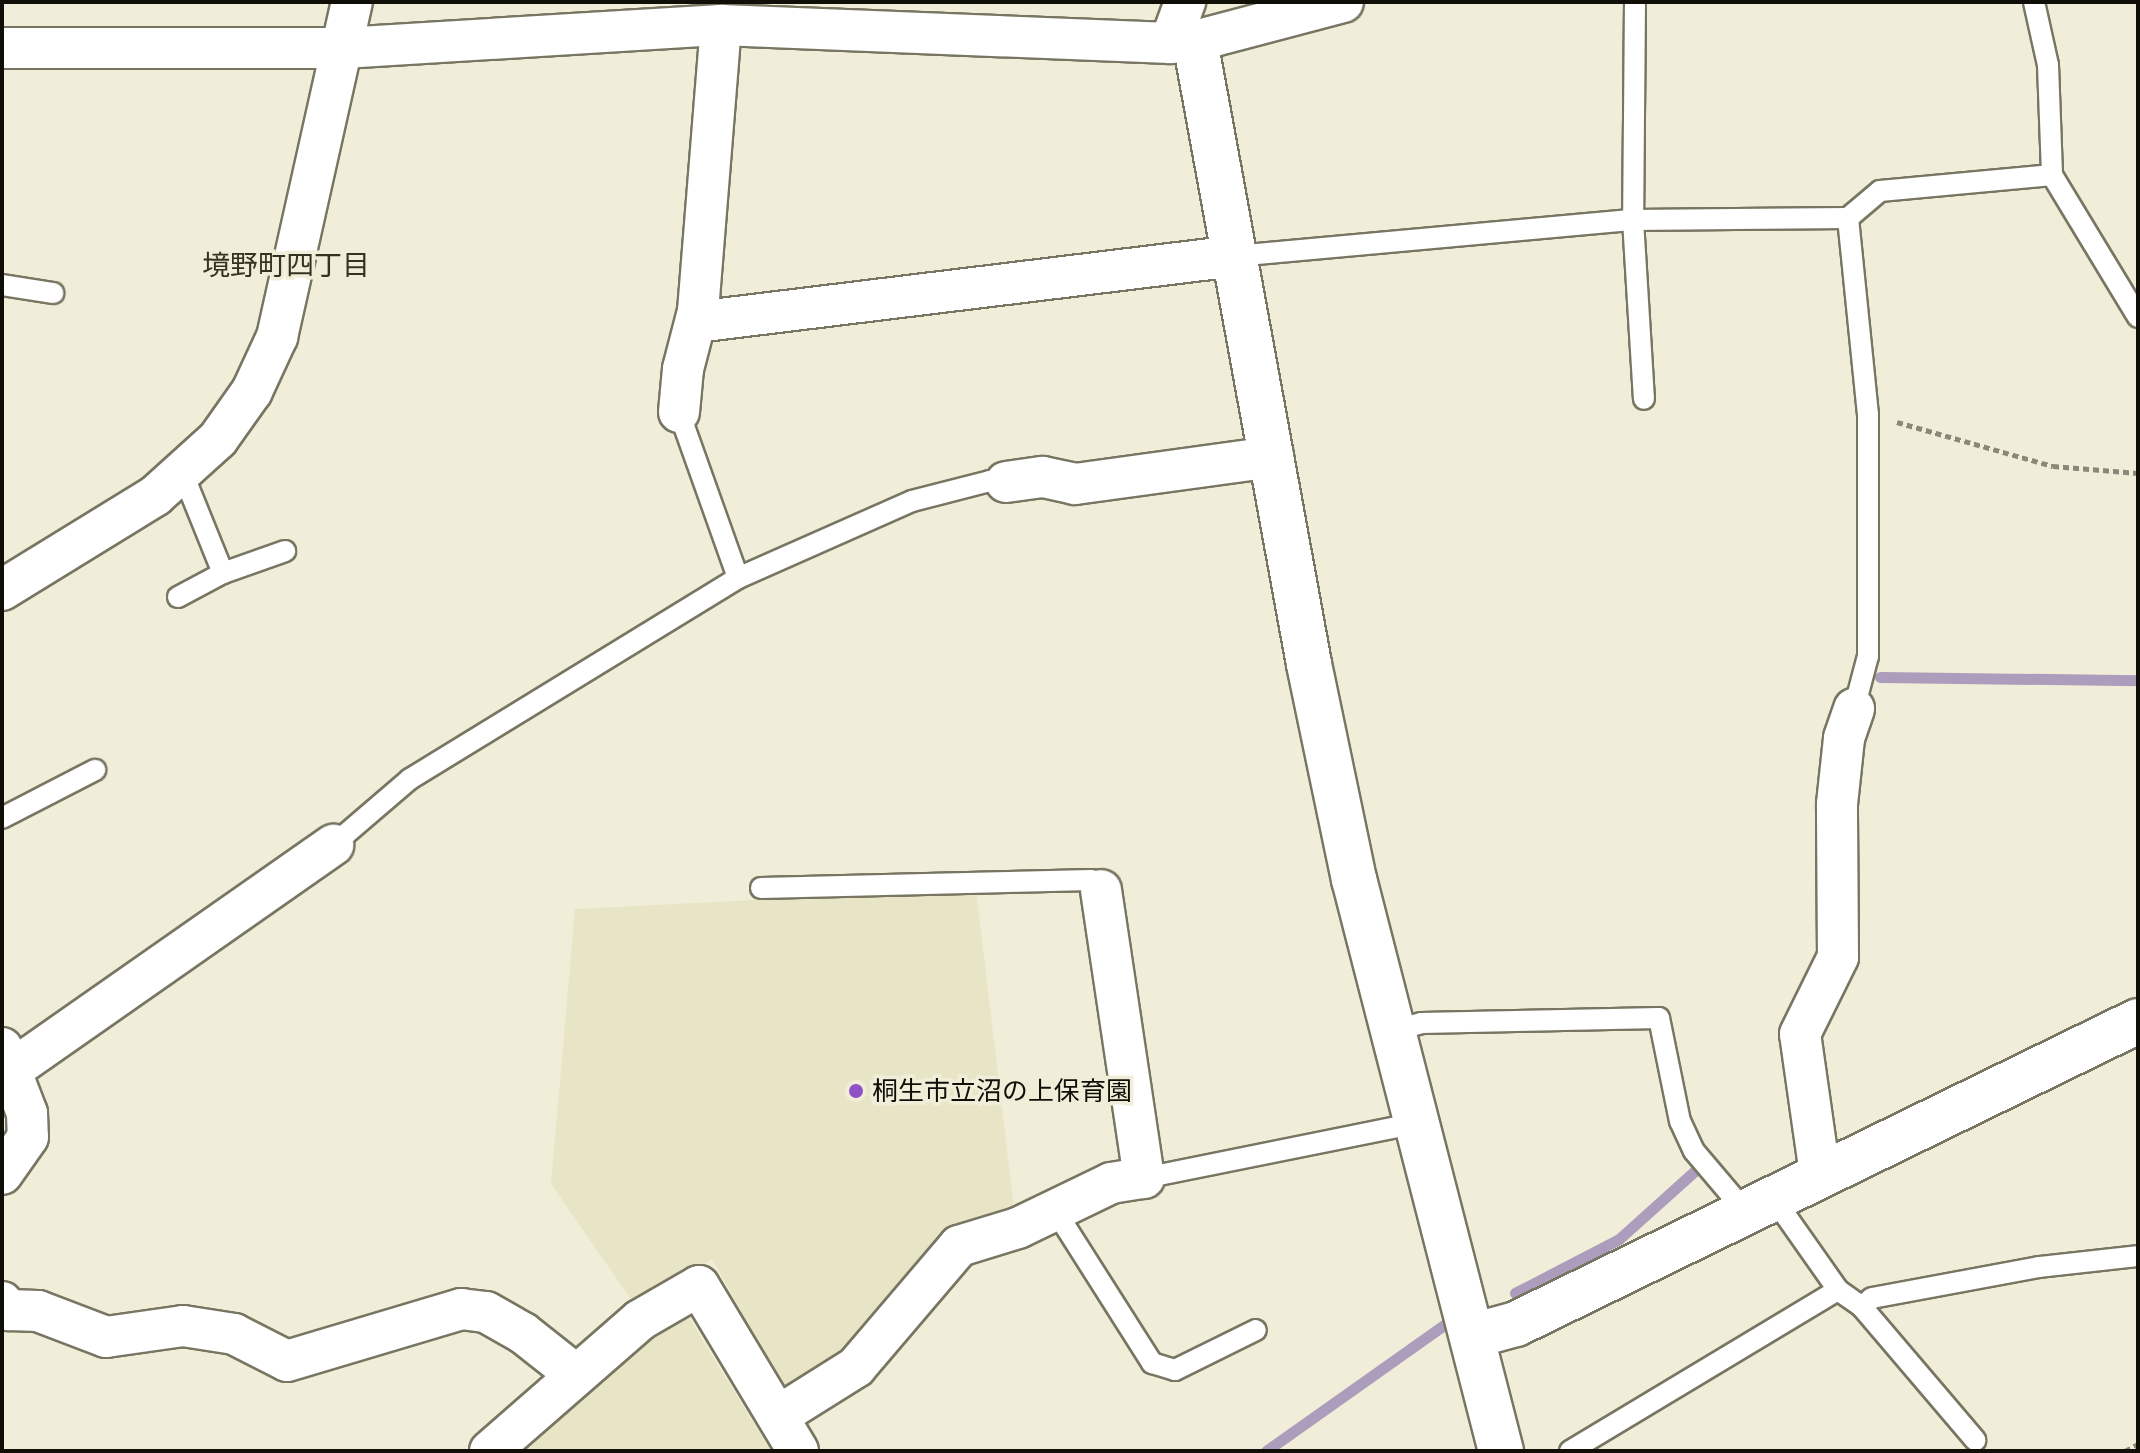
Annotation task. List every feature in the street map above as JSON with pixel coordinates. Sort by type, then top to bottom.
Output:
[{"type":"street","points":[[2,590],[183,474],[218,439],[252,391],[277,337],[352,2]]},
{"type":"street","points":[[2,48],[343,48],[721,25],[1183,29],[1343,2]]},
{"type":"street","points":[[679,412],[683,369],[696,322],[721,25]]},
{"type":"street","points":[[1183,29],[1235,256],[1323,733],[1392,1031],[1501,1451]]},
{"type":"street","points":[[696,322],[1235,256]]},
{"type":"street","points":[[1006,482],[1043,477],[1075,484],[1273,457]]},
{"type":"street","points":[[1820,1174],[1800,1034],[1838,957],[1837,804],[1844,738],[1854,709]]},
{"type":"street","points":[[2,1174],[28,1137],[27,1113],[8,1058],[333,845]]},
{"type":"street","points":[[778,1416],[856,1367],[959,1246],[1018,1228],[1053,1207],[1111,1183],[1144,1178],[1101,890]]},
{"type":"street","points":[[1472,1336],[1516,1324],[1758,1203],[2138,1021]]},
{"type":"street","points":[[490,1451],[640,1320],[699,1286],[798,1451]]},
{"type":"street","points":[[4,1311],[38,1311],[106,1337],[183,1326],[234,1334],[287,1361],[461,1309],[486,1312],[523,1333],[575,1374]]},
{"type":"lane","points":[[1635,2],[1633,220],[1644,399]]},
{"type":"lane","points":[[2034,2],[2048,65],[2052,175],[2138,317]]},
{"type":"lane","points":[[1235,256],[1633,220],[1848,218],[1880,191],[2052,175]]},
{"type":"lane","points":[[1848,218],[1868,414],[1868,656],[1854,709]]},
{"type":"lane","points":[[2,285],[53,293]]},
{"type":"lane","points":[[679,412],[738,578]]},
{"type":"lane","points":[[183,474],[223,573]]},
{"type":"lane","points":[[333,845],[410,779],[738,578],[912,501],[990,481],[1006,482]]},
{"type":"lane","points":[[178,597],[223,573],[285,551]]},
{"type":"lane","points":[[2,818],[95,770]]},
{"type":"lane","points":[[761,888],[1091,880],[1101,890]]},
{"type":"lane","points":[[1392,1031],[1421,1023],[1659,1018],[1685,1131],[1694,1151],[1758,1203],[1838,1290],[1862,1307],[1975,1440]]},
{"type":"lane","points":[[1144,1178],[1417,1123]]},
{"type":"lane","points":[[1053,1207],[1152,1363],[1175,1370],[1256,1330]]},
{"type":"lane","points":[[1862,1307],[1872,1298],[2039,1267],[2138,1256]]},
{"type":"lane","points":[[1570,1451],[1838,1290]]},
{"type":"path","points":[[1868,414],[2053,466],[2138,473]]},
{"type":"path","points":[[2125,1451],[2138,1444]]},
{"type":"shaded area","points":[[976,889],[1014,1209],[841,1363],[789,1396],[712,1259],[637,1308],[551,1184],[575,909]]},
{"type":"shaded area","points":[[679,1315],[689,1318],[771,1451],[506,1451],[576,1386]]},
{"type":"waterway","points":[[1880,677],[2138,680]]},
{"type":"waterway","points":[[1515,1293],[1619,1239],[1696,1170]]},
{"type":"waterway","points":[[1266,1451],[1444,1325]]},
{"type":"place","name":"桐生市立沼の上保育園","points":[[856,1091]]},
{"type":"district","name":"境野町四丁目","points":[[286,264]]}]
